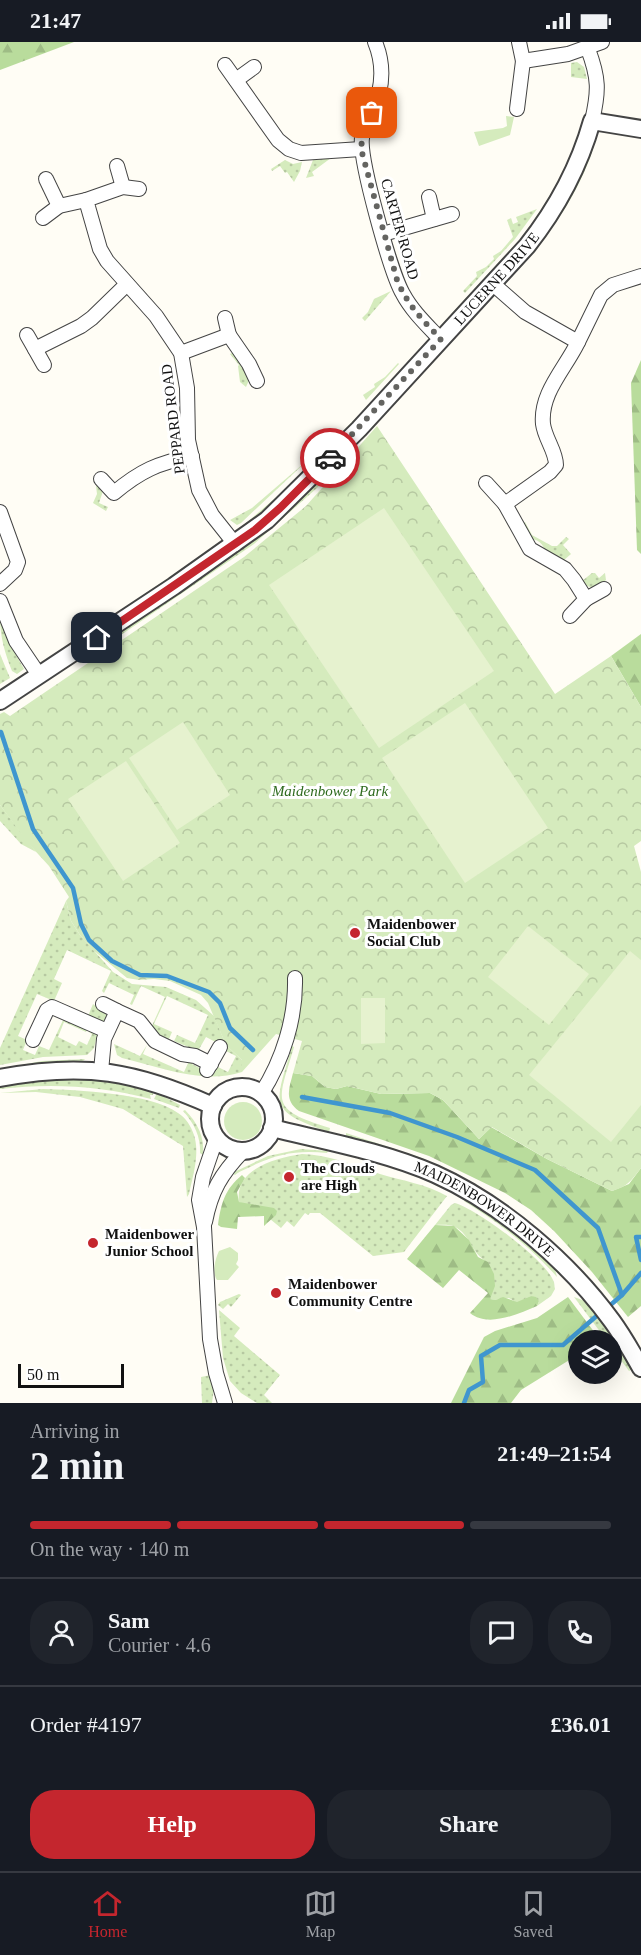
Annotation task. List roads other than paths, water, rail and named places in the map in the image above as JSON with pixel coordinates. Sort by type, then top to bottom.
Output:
[{"type":"street","name":"CARTER ROAD","points":[[375,42],[381,59],[381,87],[363,131],[361,149],[383,234],[402,293],[416,313],[441,339]]},
{"type":"street","points":[[517,109],[523,61],[519,42]]},
{"type":"street","points":[[523,61],[551,58],[588,49],[602,42]]},
{"type":"street","points":[[588,49],[595,67],[598,85],[598,96],[592,121],[641,129]]},
{"type":"street","points":[[225,64],[278,140],[289,149],[309,153],[361,149]]},
{"type":"street","points":[[236,80],[254,67]]},
{"type":"street","name":"LUCERNE DRIVE","points":[[0,701],[235,544],[267,520],[306,483],[527,246],[548,218],[577,166],[592,121]]},
{"type":"street","points":[[117,166],[123,187]]},
{"type":"street","points":[[46,179],[59,206]]},
{"type":"street","points":[[43,218],[59,206],[86,200],[123,187],[139,189]]},
{"type":"street","points":[[429,197],[434,219]]},
{"type":"street","name":"PEPPARD ROAD","points":[[86,200],[100,249],[112,267],[156,316],[181,353],[185,372],[187,424],[199,490],[235,544]]},
{"type":"street","points":[[383,234],[452,214]]},
{"type":"street","points":[[506,504],[550,472],[556,465],[544,431],[544,404],[551,386],[570,358],[601,295],[614,285],[641,276]]},
{"type":"street","points":[[35,349],[81,326],[127,284]]},
{"type":"street","points":[[493,284],[525,312],[578,342]]},
{"type":"street","points":[[225,318],[229,335],[249,364],[257,381]]},
{"type":"street","points":[[27,335],[44,365]]},
{"type":"street","points":[[181,353],[229,335]]},
{"type":"street","points":[[101,479],[110,496],[146,470],[166,462],[192,456]]},
{"type":"street","points":[[486,483],[506,504],[530,549],[565,569],[586,599]]},
{"type":"street","points":[[0,512],[18,562],[15,570],[0,584]]},
{"type":"street","points":[[570,616],[586,599],[604,590]]},
{"type":"street","points":[[0,601],[16,641],[39,675]]},
{"type":"street","points":[[261,1094],[269,1081],[285,1041],[294,1007],[295,978]]},
{"type":"street","points":[[103,1004],[139,1021],[155,1041],[182,1054],[195,1056],[209,1067],[220,1047]]},
{"type":"street","points":[[33,1040],[47,1010],[52,1007],[107,1031]]},
{"type":"street","points":[[101,1071],[107,1031],[117,1011]]},
{"type":"street","points":[[0,1078],[54,1071],[101,1071],[156,1083],[213,1106]]},
{"type":"street","points":[[231,1089],[252,1089],[261,1094],[272,1109],[272,1128],[268,1138],[252,1150],[233,1150],[224,1146],[216,1139],[209,1121],[213,1106],[222,1094],[231,1089]]},
{"type":"street","name":"MAIDENBOWER DRIVE","points":[[272,1128],[394,1160],[434,1174],[477,1197],[513,1221],[548,1251],[592,1296],[613,1322],[641,1368]]},
{"type":"street","points":[[216,1139],[200,1188],[200,1208],[204,1227],[210,1339],[225,1403]]},
{"type":"street","points":[[204,1227],[216,1186],[222,1175],[243,1151]]},
{"type":"waterway","points":[[1,732],[33,829],[73,888],[81,924],[89,940],[112,961],[140,975],[167,976],[209,992],[220,1003],[230,1028],[253,1050]]},
{"type":"waterway","points":[[302,1097],[390,1113],[457,1137],[535,1170],[598,1228],[622,1295]]},
{"type":"waterway","points":[[641,1237],[636,1237],[641,1260]]},
{"type":"waterway","points":[[607,1308],[641,1273]]},
{"type":"waterway","points":[[464,1403],[469,1390],[483,1382],[481,1356],[500,1345],[563,1345],[600,1313]]},
{"type":"place","name":"Maidenbower Social Club","points":[[355,933]]},
{"type":"place","name":"The Clouds are High","points":[[289,1177]]},
{"type":"place","name":"Maidenbower Junior School","points":[[93,1243]]},
{"type":"place","name":"Maidenbower Community Centre","points":[[276,1293]]},
{"type":"park label","name":"Maidenbower Park","points":[[330,791]]}]
